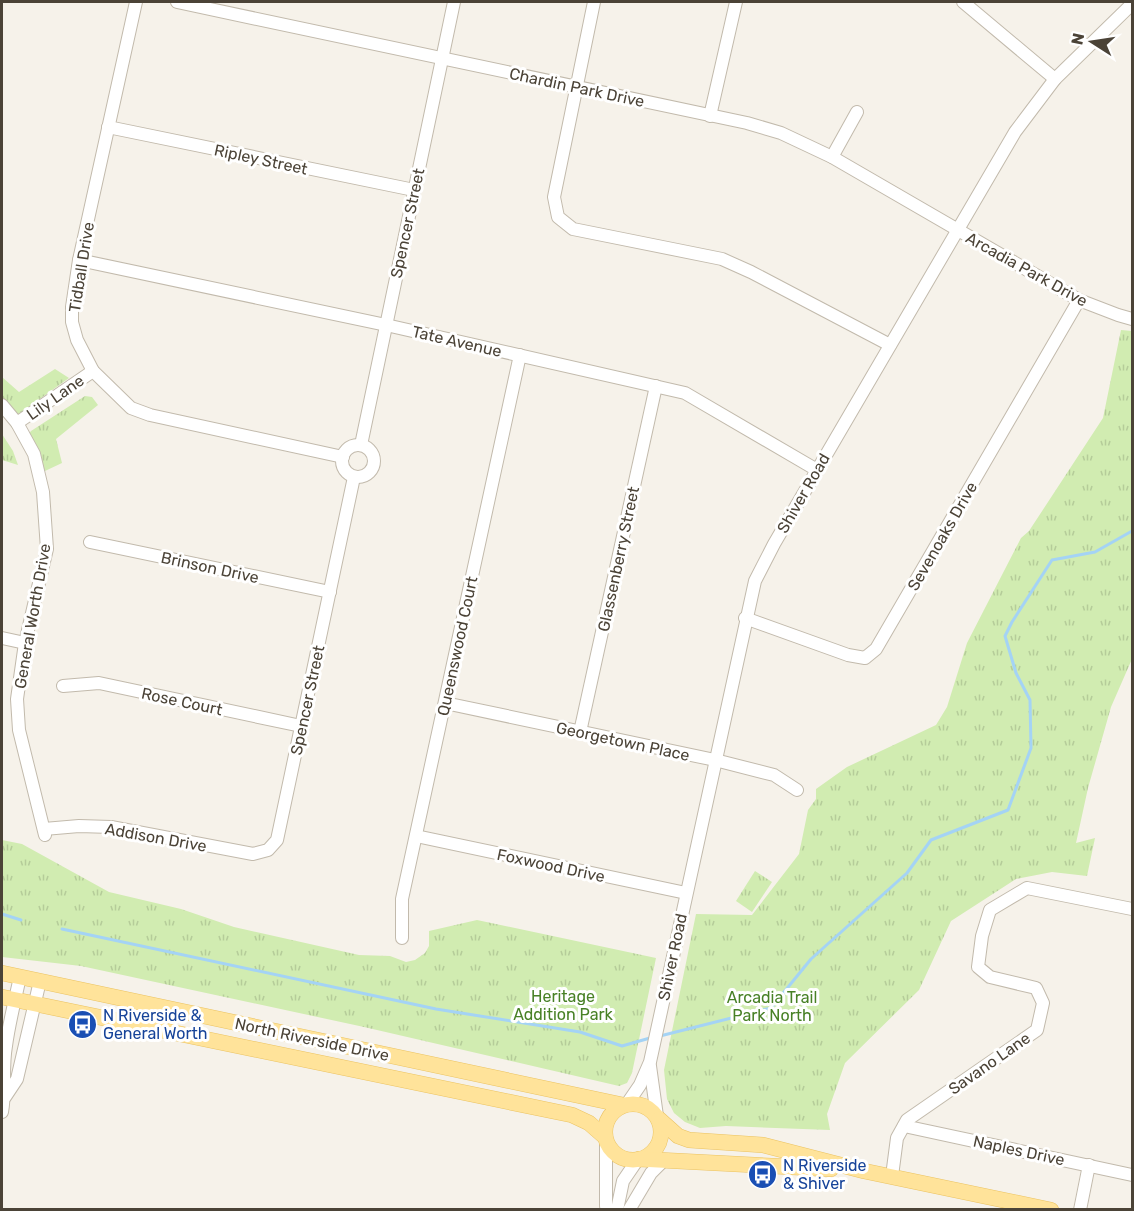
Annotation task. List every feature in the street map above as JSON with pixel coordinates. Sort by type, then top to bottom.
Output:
[{"type":"main road","name":"North Riverside Drive","points":[[2,973],[625,1105]]},
{"type":"main road","name":"North Riverside Drive","points":[[8,998],[572,1115],[589,1123],[606,1139]]},
{"type":"main road","points":[[864,1170],[622,1158],[615,1154],[606,1139],[606,1123],[610,1115],[625,1105],[641,1105],[648,1108],[678,1136],[689,1140],[763,1145],[864,1170],[1051,1209]]},
{"type":"main road","points":[[638,1159],[647,1156],[658,1143],[661,1135],[658,1118]]},
{"type":"street","name":"Tidball Drive","points":[[136,2],[79,260],[72,307],[72,322],[77,340],[93,371],[131,408],[343,457]]},
{"type":"street","name":"Chardin Park Drive","points":[[177,2],[747,123],[781,133],[832,157],[957,230]]},
{"type":"street","name":"Spencer Street","points":[[361,445],[454,2]]},
{"type":"street","points":[[594,2],[554,197],[558,217],[573,229],[722,259],[890,345]]},
{"type":"street","points":[[710,116],[736,2]]},
{"type":"street","points":[[963,2],[1055,79]]},
{"type":"street","name":"Shiver Road","points":[[625,1105],[640,1085],[650,1062],[745,618],[755,581],[774,544],[1015,132],[1055,79],[1132,4]]},
{"type":"street","points":[[832,157],[857,112]]},
{"type":"street","name":"Ripley Street","points":[[108,127],[414,190]]},
{"type":"street","name":"Arcadia Park Drive","points":[[957,230],[1079,300],[1132,319]]},
{"type":"street","name":"Tate Avenue","points":[[79,260],[386,325],[685,393],[817,470]]},
{"type":"street","name":"Sevenoaks Drive","points":[[745,618],[848,655],[865,658],[876,650],[1079,300]]},
{"type":"street","name":"Queenswood Court","points":[[402,938],[402,899],[520,355]]},
{"type":"street","name":"Lily Lane","points":[[17,423],[93,371]]},
{"type":"street","name":"Glassenberry Street","points":[[580,732],[656,386]]},
{"type":"street","name":"General Worth Drive","points":[[2,405],[17,423],[34,454],[43,492],[47,549],[25,643],[17,699],[19,730],[44,832]]},
{"type":"street","points":[[361,445],[371,452],[373,463],[366,474],[354,477],[345,470],[343,457],[348,447],[361,445]]},
{"type":"street","name":"Spencer Street","points":[[268,850],[277,840],[354,477]]},
{"type":"street","name":"Brinson Drive","points":[[90,542],[330,592]]},
{"type":"street","points":[[2,638],[25,643]]},
{"type":"street","name":"Rose Court","points":[[63,686],[99,682],[301,726]]},
{"type":"street","name":"Georgetown Place","points":[[445,703],[715,760],[774,775],[797,790]]},
{"type":"street","name":"Addison Drive","points":[[44,832],[79,826],[111,827],[253,854],[268,850]]},
{"type":"street","name":"Foxwood Drive","points":[[416,836],[686,893]]},
{"type":"street","name":"Savano Lane","points":[[892,1176],[897,1138],[906,1120],[1037,1030],[1043,1003],[1036,988],[990,976],[978,968],[982,936],[990,910],[1027,888],[1132,909]]},
{"type":"street","points":[[2,1112],[5,1097],[3,1076],[8,998],[20,977]]},
{"type":"street","points":[[5,1097],[17,1079],[40,981]]},
{"type":"street","name":"Shiver Road","points":[[650,1062],[658,1118]]},
{"type":"street","name":"Naples Drive","points":[[904,1126],[1132,1175]]},
{"type":"street","points":[[606,1139],[606,1206],[608,1209]]},
{"type":"street","points":[[617,1209],[623,1181],[638,1159]]},
{"type":"street","points":[[629,1209],[651,1173],[664,1160]]},
{"type":"street","points":[[1080,1209],[1089,1165]]},
{"type":"green space","name":"Arcadia Trail Park North","points":[[1121,330],[1132,331],[1132,659],[1111,707],[1088,788],[1076,843],[1095,838],[1087,876],[1052,872],[1016,879],[951,921],[919,990],[845,1063],[827,1114],[830,1130],[726,1126],[700,1128],[685,1122],[674,1113],[667,1099],[664,1070],[696,914],[752,915],[799,854],[808,810],[816,799],[816,789],[847,767],[936,725],[947,707],[967,643],[1021,538],[1029,531],[1103,418]]},
{"type":"green space","points":[[55,369],[69,378],[16,416],[2,404],[2,377],[19,392]]},
{"type":"green space","points":[[85,396],[92,397],[98,405],[56,439],[62,463],[45,471],[28,435]]},
{"type":"green space","points":[[2,434],[13,451],[18,465],[2,460]]},
{"type":"green space","name":"Heritage Addition Park","points":[[2,840],[22,844],[109,892],[181,909],[234,927],[359,955],[390,956],[406,962],[415,960],[425,953],[429,946],[429,931],[477,920],[656,958],[632,1073],[627,1083],[619,1086],[364,1027],[81,966],[2,957]]},
{"type":"green space","points":[[755,871],[772,882],[752,912],[736,901]]},
{"type":"waterway","points":[[660,1036],[771,1008],[811,959],[907,873],[931,840],[1008,810],[1031,748],[1030,700],[1016,673],[1005,636],[1052,560],[1095,552],[1132,531]]},
{"type":"waterway","points":[[2,914],[21,920]]},
{"type":"waterway","points":[[62,929],[436,1009],[580,1032],[622,1046],[650,1038]]},
{"type":"place","name":"N Riverside & General Worth","points":[[82,1024]]},
{"type":"place","name":"N Riverside & Shiver","points":[[762,1174]]}]
